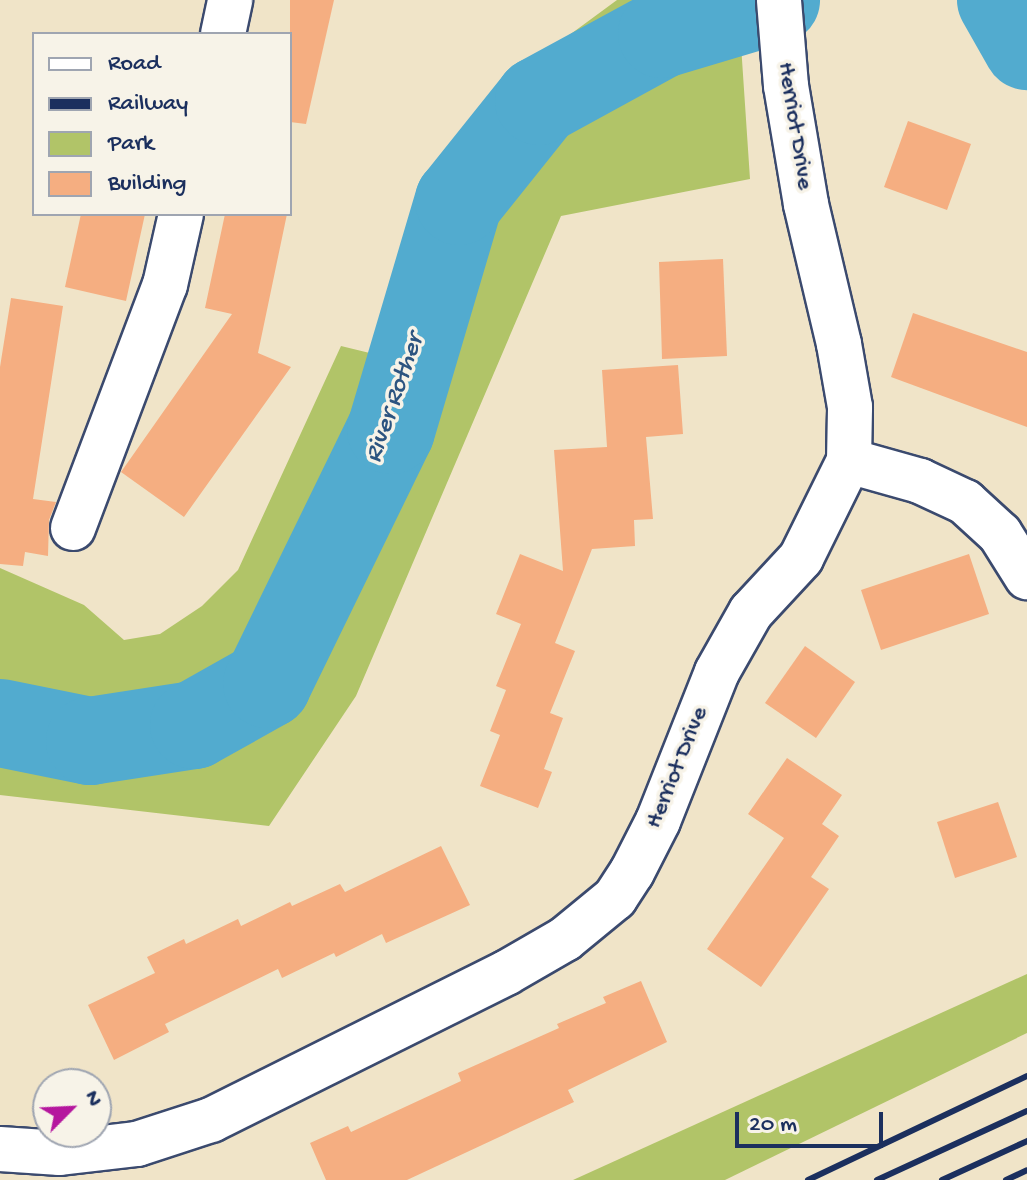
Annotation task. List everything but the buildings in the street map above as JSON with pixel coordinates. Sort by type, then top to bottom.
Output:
[{"type":"street","points":[[223,32],[230,0]]},
{"type":"street","name":"Herriot Drive","points":[[0,1149],[60,1153],[137,1144],[211,1120],[506,973],[565,939],[615,898],[658,821],[717,672],[751,612],[801,558],[849,461],[850,407],[839,344],[806,204],[783,65],[779,0]]},
{"type":"street","points":[[73,528],[165,285],[181,216]]},
{"type":"street","points":[[849,461],[920,481],[965,502],[1000,534],[1027,577]]},
{"type":"green space","points":[[617,0],[738,0],[750,179],[561,216],[356,696],[269,826],[0,795],[0,568],[84,605],[124,640],[160,634],[202,606],[238,570],[341,346],[382,356],[440,174],[515,75]]},
{"type":"green space","points":[[1027,974],[1027,1033],[725,1180],[573,1180]]},
{"type":"waterway","name":"River Rother","points":[[0,723],[90,741],[194,725],[267,684],[391,430],[459,201],[539,101],[662,34],[776,0]]},
{"type":"waterway","name":"River Rother","points":[[1001,0],[1027,46]]},
{"type":"railway","points":[[808,1180],[1027,1076]]},
{"type":"railway","points":[[877,1180],[1027,1111]]},
{"type":"railway","points":[[942,1180],[1027,1141]]},
{"type":"railway","points":[[1006,1180],[1027,1170]]}]
